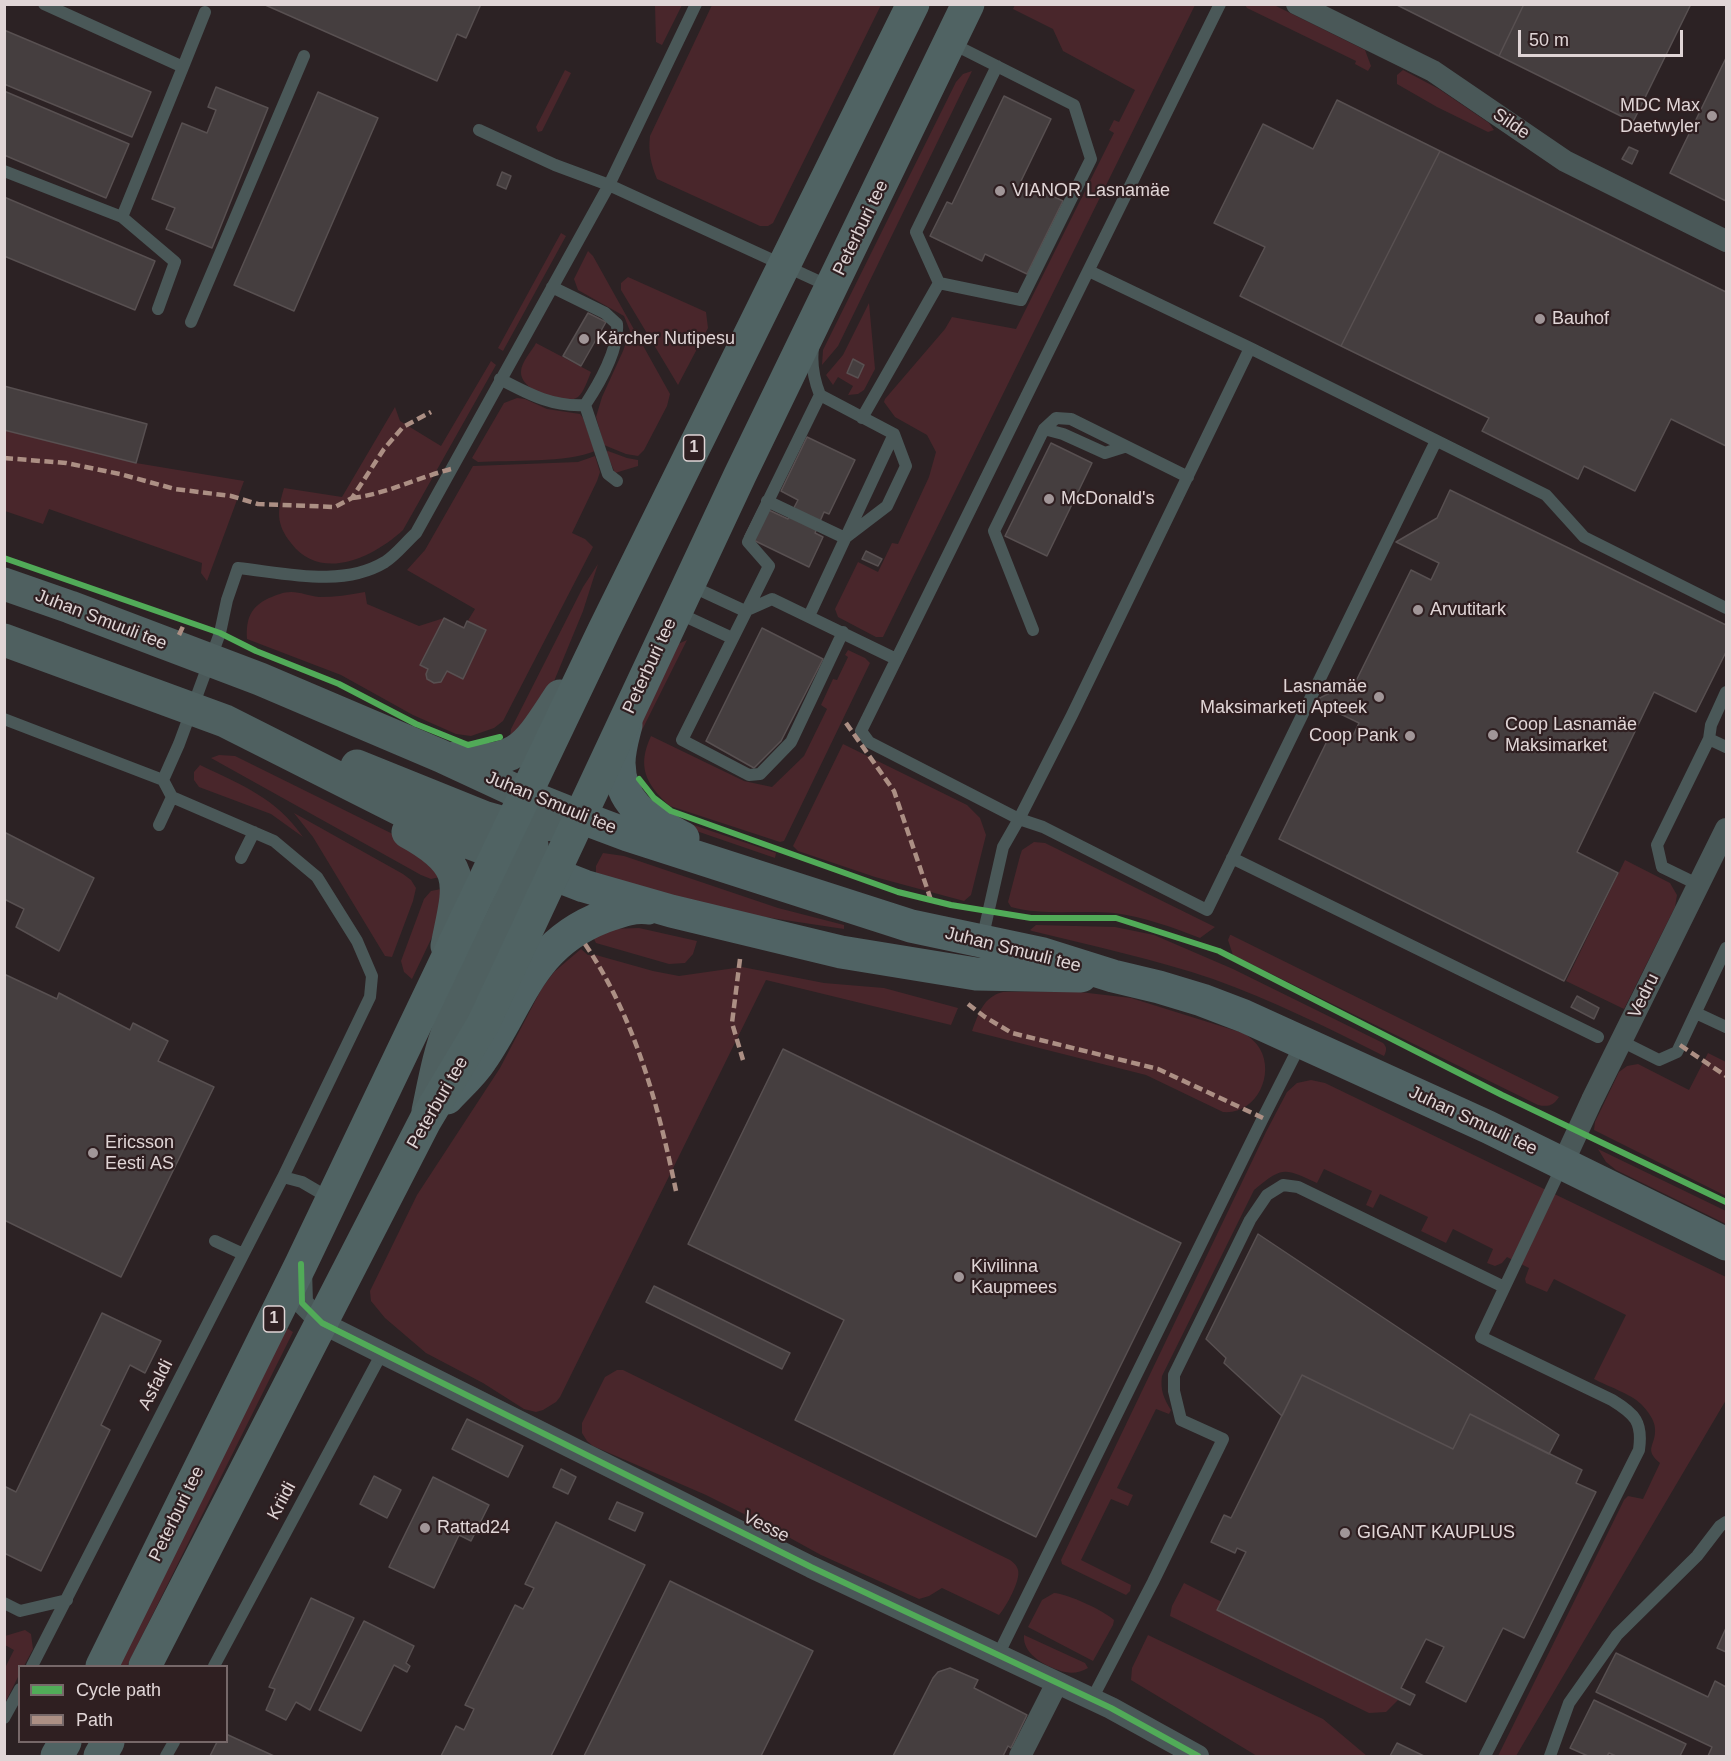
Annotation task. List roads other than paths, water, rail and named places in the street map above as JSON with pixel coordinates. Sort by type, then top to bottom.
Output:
[{"type":"highway","name":"Peterburi tee","points":[[146,1665],[425,1121],[483,1024],[525,864],[525,795],[913,4]]},
{"type":"highway","name":"Peterburi tee","points":[[102,1665],[301,1264],[442,969],[525,864],[580,817],[682,598],[968,4]]},
{"type":"main road","name":"Juhan Smuuli tee","points":[[4,584],[260,679],[580,817],[628,835],[911,926],[979,958]]},
{"type":"main road","points":[[441,756],[482,761],[496,759],[525,744],[546,719],[604,630]]},
{"type":"main road","name":"Juhan Smuuli tee","points":[[4,640],[225,721],[457,838],[584,886],[671,911],[841,952],[979,958],[1043,954],[1202,1000],[1302,1042],[1563,1163],[1726,1244]]},
{"type":"main road","points":[[627,716],[619,761],[629,801],[648,819],[739,870]]},
{"type":"main road","points":[[225,721],[352,764],[486,818],[524,825],[557,824],[580,817]]},
{"type":"main road","points":[[225,721],[289,767],[340,799],[392,824],[438,850],[456,877],[457,896],[442,969]]},
{"type":"main road","points":[[425,1121],[480,1062],[538,964],[561,939],[575,929],[635,907],[671,911]]},
{"type":"street","name":"Silde","points":[[1297,4],[1433,71],[1565,161],[1726,241]]},
{"type":"street","name":"Vedru","points":[[1563,1163],[1726,829]]},
{"type":"street","name":"Peterburi tee","points":[[301,1264],[302,1303],[322,1323]]},
{"type":"street","name":"Vesse","points":[[322,1323],[801,1561],[1092,1699],[1198,1756]]},
{"type":"street","points":[[1020,1756],[1057,1683]]},
{"type":"lane","points":[[44,4],[183,67]]},
{"type":"lane","points":[[163,780],[180,744],[191,708],[220,633],[227,600],[238,568],[316,577],[353,575],[385,561],[416,533],[609,184],[696,4]]},
{"type":"lane","points":[[1220,4],[861,731],[869,742],[1019,819],[1043,826],[1207,910],[1436,441]]},
{"type":"lane","points":[[122,217],[205,12]]},
{"type":"lane","points":[[939,283],[1022,300],[1091,159],[1074,105],[950,43]]},
{"type":"lane","points":[[191,322],[303,56]]},
{"type":"lane","points":[[939,283],[916,232],[997,66]]},
{"type":"lane","points":[[479,130],[555,165],[609,184],[832,287]]},
{"type":"lane","points":[[4,171],[122,217],[175,262],[158,309]]},
{"type":"lane","points":[[1089,271],[1546,495],[1584,537],[1726,608]]},
{"type":"lane","points":[[862,417],[939,283]]},
{"type":"lane","points":[[552,287],[605,313],[617,324],[618,336],[597,386],[585,405]]},
{"type":"lane","points":[[817,317],[812,359],[815,381],[820,395],[894,434],[906,466],[887,506],[845,538]]},
{"type":"lane","points":[[979,958],[1003,847],[1067,726],[1250,348]]},
{"type":"lane","points":[[500,380],[532,396],[566,406],[585,405]]},
{"type":"lane","points":[[820,395],[748,542],[769,566],[682,740],[749,775],[760,774],[791,742],[843,632]]},
{"type":"lane","points":[[585,405],[608,474],[617,482]]},
{"type":"lane","points":[[1033,630],[994,531],[1044,429],[1056,418],[1071,419],[1188,477]]},
{"type":"lane","points":[[809,616],[894,434]]},
{"type":"lane","points":[[767,501],[845,538]]},
{"type":"lane","points":[[682,598],[745,612],[772,599],[896,659]]},
{"type":"lane","points":[[682,598],[732,638]]},
{"type":"lane","points":[[1699,885],[1662,867],[1657,845],[1709,738],[1711,724],[1726,692]]},
{"type":"lane","points":[[4,719],[163,780],[172,797],[159,825]]},
{"type":"lane","points":[[1709,738],[1726,747]]},
{"type":"lane","name":"Asfaldi","points":[[33,1665],[283,1177],[370,997],[372,976],[357,941],[317,877],[273,841],[172,797]]},
{"type":"lane","points":[[241,858],[254,832]]},
{"type":"lane","points":[[1232,858],[1598,1036]]},
{"type":"lane","points":[[1621,1041],[1659,1060],[1677,1052],[1726,948]]},
{"type":"lane","points":[[1696,1013],[1726,1027]]},
{"type":"lane","points":[[998,1655],[1257,1128],[1302,1042]]},
{"type":"lane","points":[[1485,1756],[1638,1450],[1641,1434],[1637,1421],[1628,1409],[1481,1337],[1563,1163]]},
{"type":"lane","points":[[283,1177],[302,1182],[332,1199]]},
{"type":"lane","points":[[1092,1699],[1153,1582],[1223,1439],[1181,1420],[1174,1390],[1174,1375],[1250,1220],[1267,1195],[1283,1185],[1298,1187],[1504,1287]]},
{"type":"lane","points":[[215,1241],[243,1254]]},
{"type":"lane","name":"Kriidi","points":[[215,1665],[382,1353]]},
{"type":"lane","points":[[1550,1756],[1569,1703],[1617,1635],[1696,1556],[1726,1521]]},
{"type":"lane","points":[[4,1603],[20,1611],[67,1600]]},
{"type":"lane","points":[[4,1718],[18,1693]]},
{"type":"place","name":"MDC Max Daetwyler","points":[[1712,116]]},
{"type":"place","name":"VIANOR Lasnamäe","points":[[1000,191]]},
{"type":"place","name":"Bauhof","points":[[1540,319]]},
{"type":"place","name":"Kärcher Nutipesu","points":[[584,339]]},
{"type":"place","name":"McDonald's","points":[[1049,499]]},
{"type":"place","name":"Arvutitark","points":[[1418,610]]},
{"type":"place","name":"Lasnamäe Maksimarketi Apteek","points":[[1379,697]]},
{"type":"place","name":"Coop Lasnamäe Maksimarket","points":[[1493,735]]},
{"type":"place","name":"Coop Pank","points":[[1410,736]]},
{"type":"place","name":"Ericsson Eesti AS","points":[[93,1153]]},
{"type":"place","name":"Kivilinna Kaupmees","points":[[959,1277]]},
{"type":"place","name":"Rattad24","points":[[425,1528]]},
{"type":"place","name":"GIGANT KAUPLUS","points":[[1345,1533]]}]
